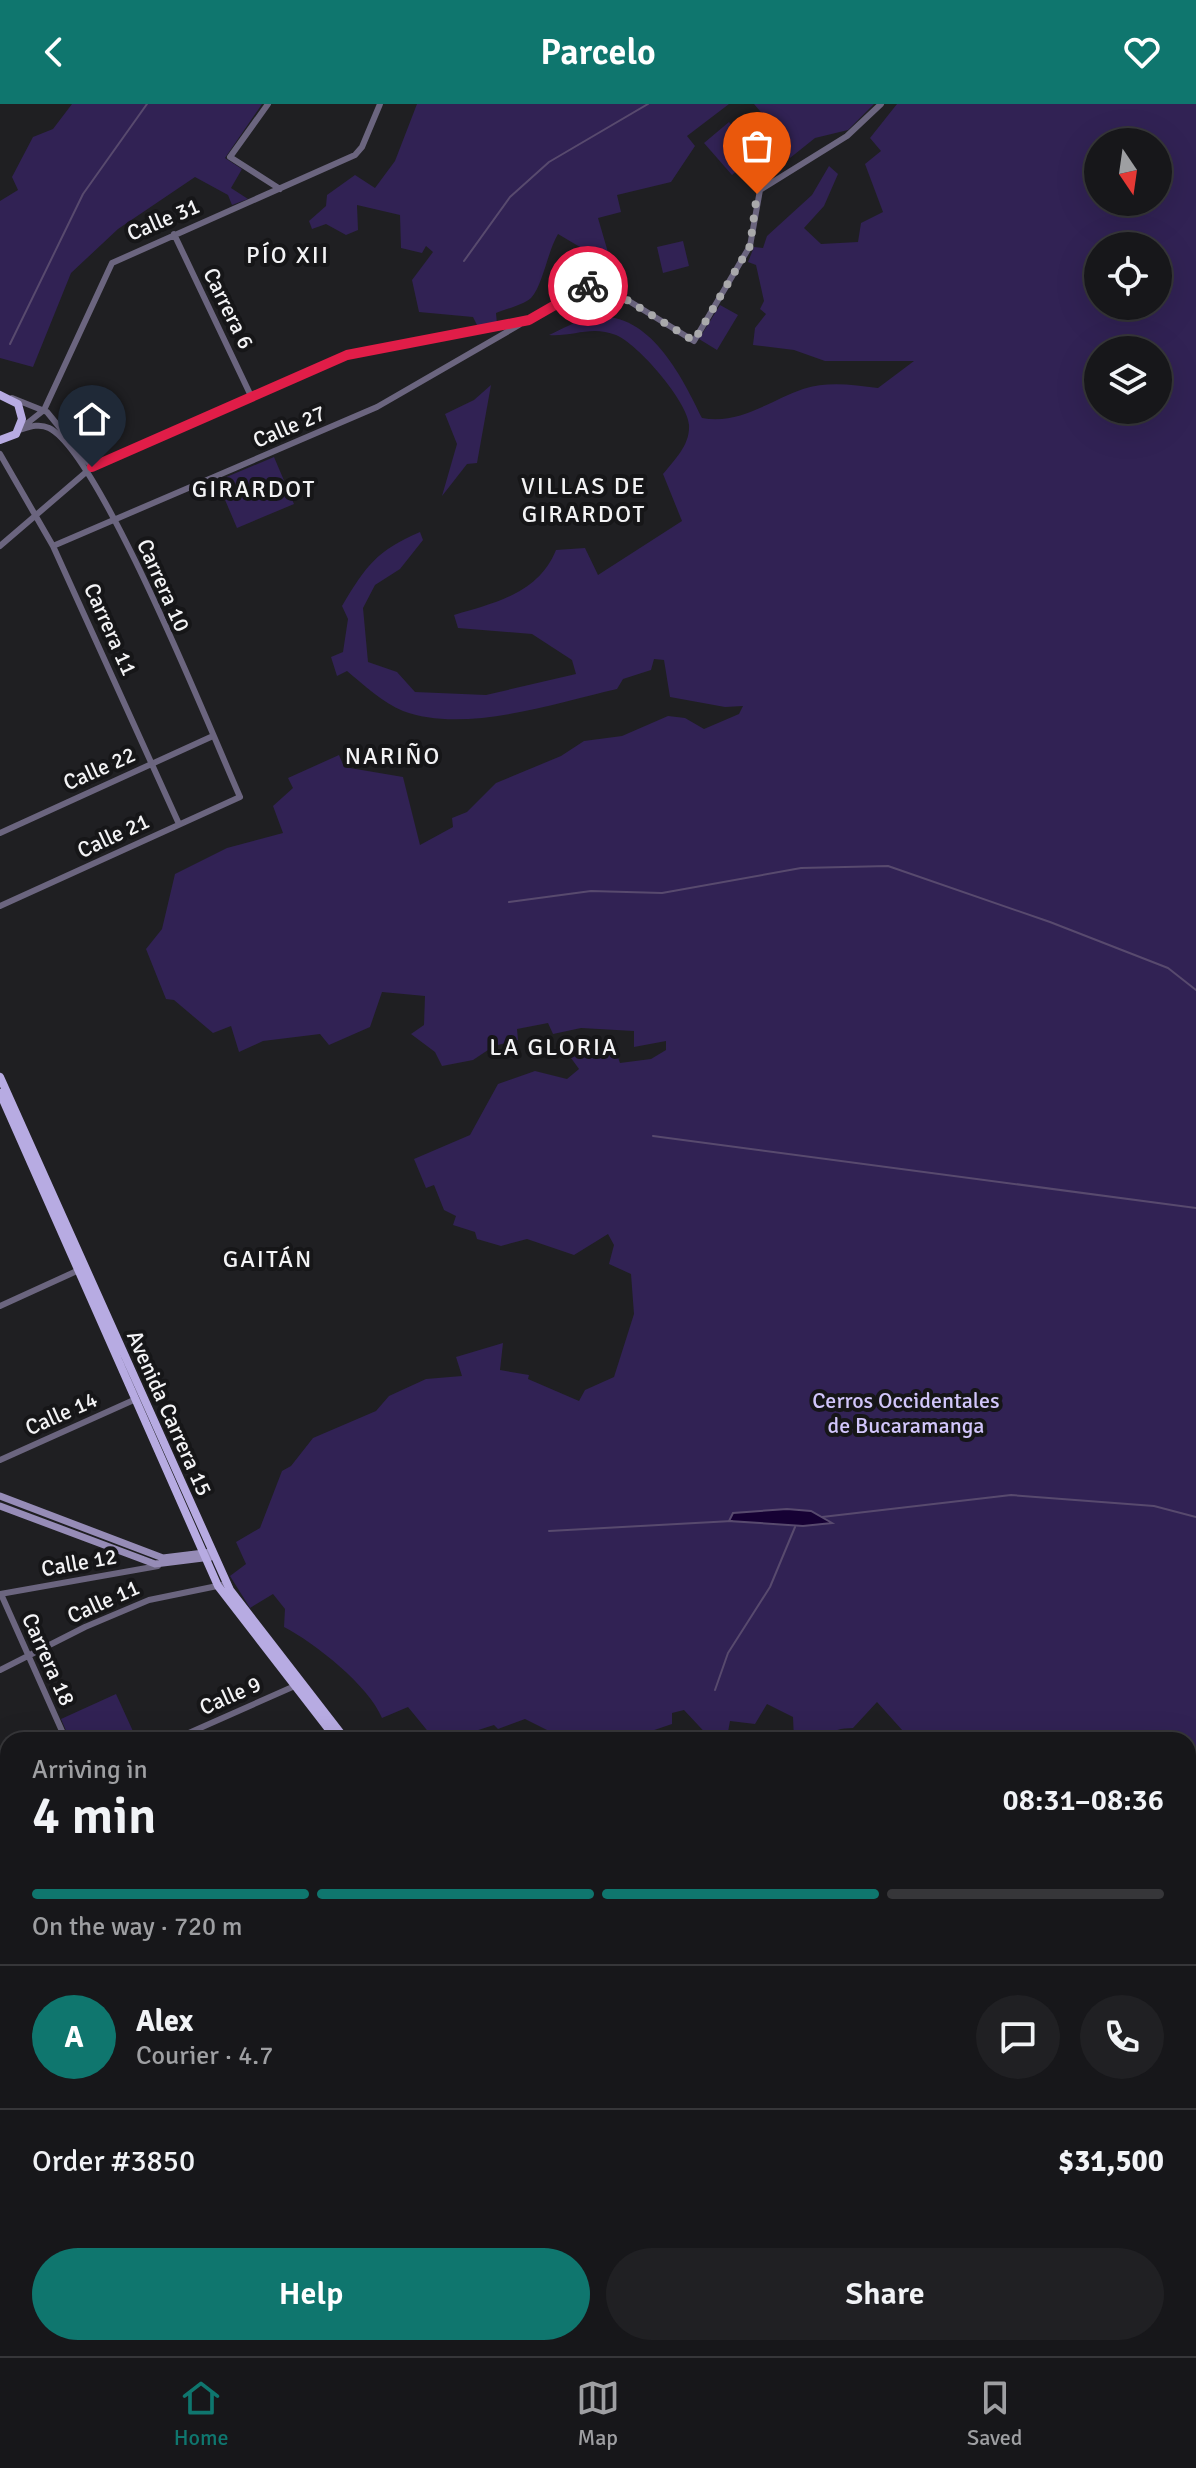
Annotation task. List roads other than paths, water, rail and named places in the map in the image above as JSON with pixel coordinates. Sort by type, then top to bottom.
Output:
[{"type":"main road","points":[[0,443],[19,430],[22,413],[5,396]]},
{"type":"main road","name":"Avenida Carrera 15","points":[[0,1077],[222,1585],[331,1732]]},
{"type":"main road","name":"Avenida Carrera 15","points":[[0,1093],[209,1555]]},
{"type":"main road","points":[[0,1496],[158,1557],[209,1555]]},
{"type":"main road","points":[[0,1506],[164,1565],[209,1555]]},
{"type":"main road","name":"Avenida Carrera 15","points":[[298,1684],[339,1732]]},
{"type":"street","points":[[268,104],[230,157],[280,189]]},
{"type":"street","name":"Calle 31","points":[[19,430],[44,410],[110,265],[357,153],[380,104]]},
{"type":"street","name":"Calle 27","points":[[53,546],[377,407],[585,287],[597,284],[694,341],[750,246],[760,190],[847,136],[881,104]]},
{"type":"street","name":"Carrera 6","points":[[174,234],[251,396]]},
{"type":"street","points":[[0,546],[90,469],[251,396],[356,352],[529,320]]},
{"type":"street","points":[[5,396],[44,410]]},
{"type":"street","name":"Carrera 10","points":[[44,410],[90,469],[240,797]]},
{"type":"street","name":"Carrera 10","points":[[19,430],[38,425],[48,428],[90,469]]},
{"type":"street","name":"Carrera 11","points":[[0,454],[53,546],[179,824]]},
{"type":"street","name":"Calle 22","points":[[0,833],[213,736]]},
{"type":"street","name":"Calle 21","points":[[0,906],[240,797]]},
{"type":"street","points":[[0,1306],[79,1270]]},
{"type":"street","name":"Calle 14","points":[[0,1460],[136,1399]]},
{"type":"street","name":"Calle 12","points":[[0,1593],[164,1565]]},
{"type":"street","name":"Calle 11","points":[[0,1670],[90,1624],[149,1600],[222,1585]]},
{"type":"street","name":"Carrera 18","points":[[0,1593],[62,1732]]},
{"type":"street","name":"Calle 9","points":[[191,1732],[298,1684]]},
{"type":"waterway","points":[[10,344],[83,194],[147,104]]},
{"type":"waterway","points":[[464,261],[510,197],[549,162],[648,104]]},
{"type":"waterway","points":[[509,902],[591,891],[662,893],[801,868],[888,866],[1050,922],[1168,968],[1196,990]]},
{"type":"waterway","points":[[653,1136],[1196,1208]]},
{"type":"waterway","points":[[822,1517],[1011,1495],[1154,1506],[1196,1517]]},
{"type":"waterway","points":[[549,1531],[732,1521]]},
{"type":"waterway","points":[[715,1690],[728,1653],[770,1587],[795,1527]]},
{"type":"district","name":"PÍO XII","points":[[288,255]]},
{"type":"district","name":"GIRARDOT","points":[[254,489]]},
{"type":"district","name":"VILLAS DE GIRARDOT","points":[[584,500]]},
{"type":"district","name":"NARIÑO","points":[[393,756]]},
{"type":"district","name":"LA GLORIA","points":[[554,1047]]},
{"type":"district","name":"GAITÁN","points":[[268,1259]]},
{"type":"park label","name":"Cerros Occidentales de Bucaramanga","points":[[906,1412]]}]
